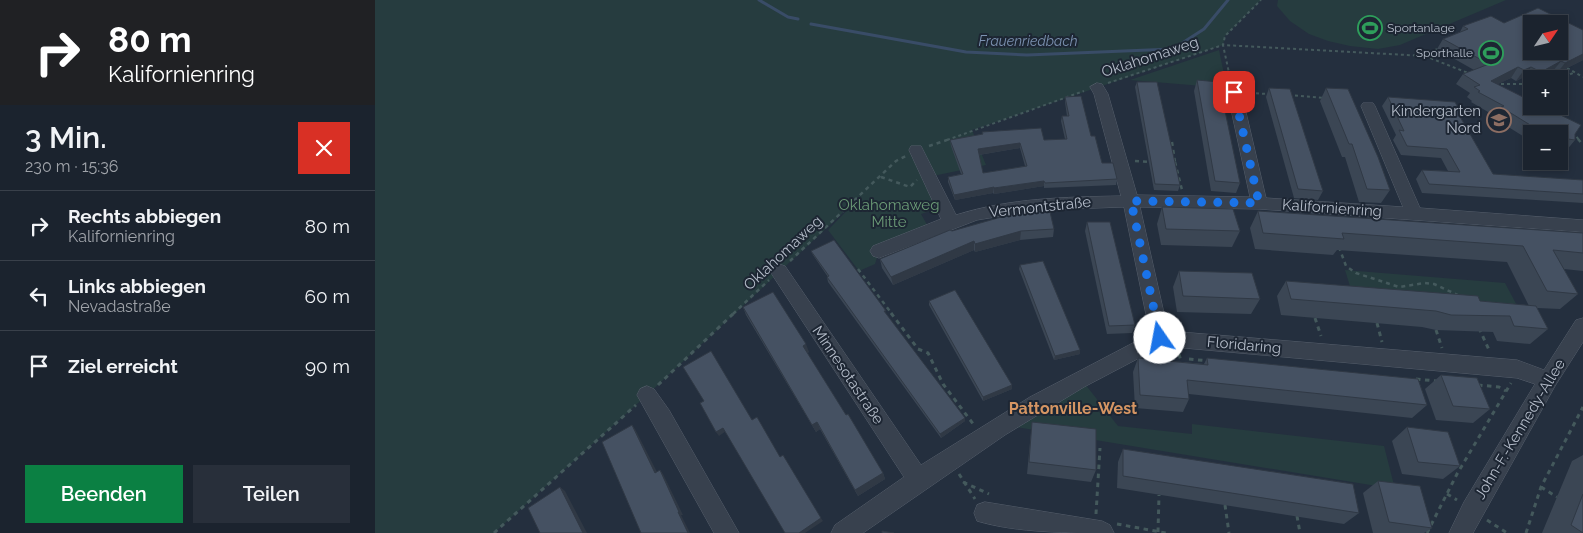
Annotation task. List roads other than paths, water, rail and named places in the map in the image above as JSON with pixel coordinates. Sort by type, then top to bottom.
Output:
[{"type":"street","points":[[843,533],[918,479],[1041,401],[1107,363],[1160,338],[1131,201],[1101,94],[1097,87]]},
{"type":"street","points":[[1234,92],[1259,203]]},
{"type":"street","points":[[1368,106],[1414,214]]},
{"type":"street","points":[[916,150],[951,222]]},
{"type":"street","name":"Kalifornienring","points":[[1131,201],[1259,203],[1583,226]]},
{"type":"street","name":"Vermontstraße","points":[[879,251],[951,222],[977,214],[1038,204],[1131,201]]},
{"type":"street","name":"Minnesotastraße","points":[[779,271],[918,479]]},
{"type":"street","name":"John-F.-Kennedy-Allee","points":[[1461,533],[1472,510],[1548,380],[1583,326]]},
{"type":"street","name":"Floridaring","points":[[1160,338],[1517,368],[1548,380]]},
{"type":"street","points":[[647,395],[662,417],[727,533]]},
{"type":"street","points":[[985,513],[1099,527]]},
{"type":"waterway","name":"Frauenriedbach","points":[[759,0],[788,17],[798,19]]},
{"type":"waterway","name":"Frauenriedbach","points":[[811,24],[966,52],[1027,55],[1173,49],[1204,29],[1228,0]]},
{"type":"place","name":"Sportanlage","points":[[1370,28]]},
{"type":"place","name":"Sporthalle","points":[[1491,53]]},
{"type":"place","name":"Kindergarten Nord","points":[[1499,120]]},
{"type":"district","name":"Pattonville-West","points":[[1073,408]]},
{"type":"park label","name":"Oklahomaweg Mitte","points":[[889,214]]}]
